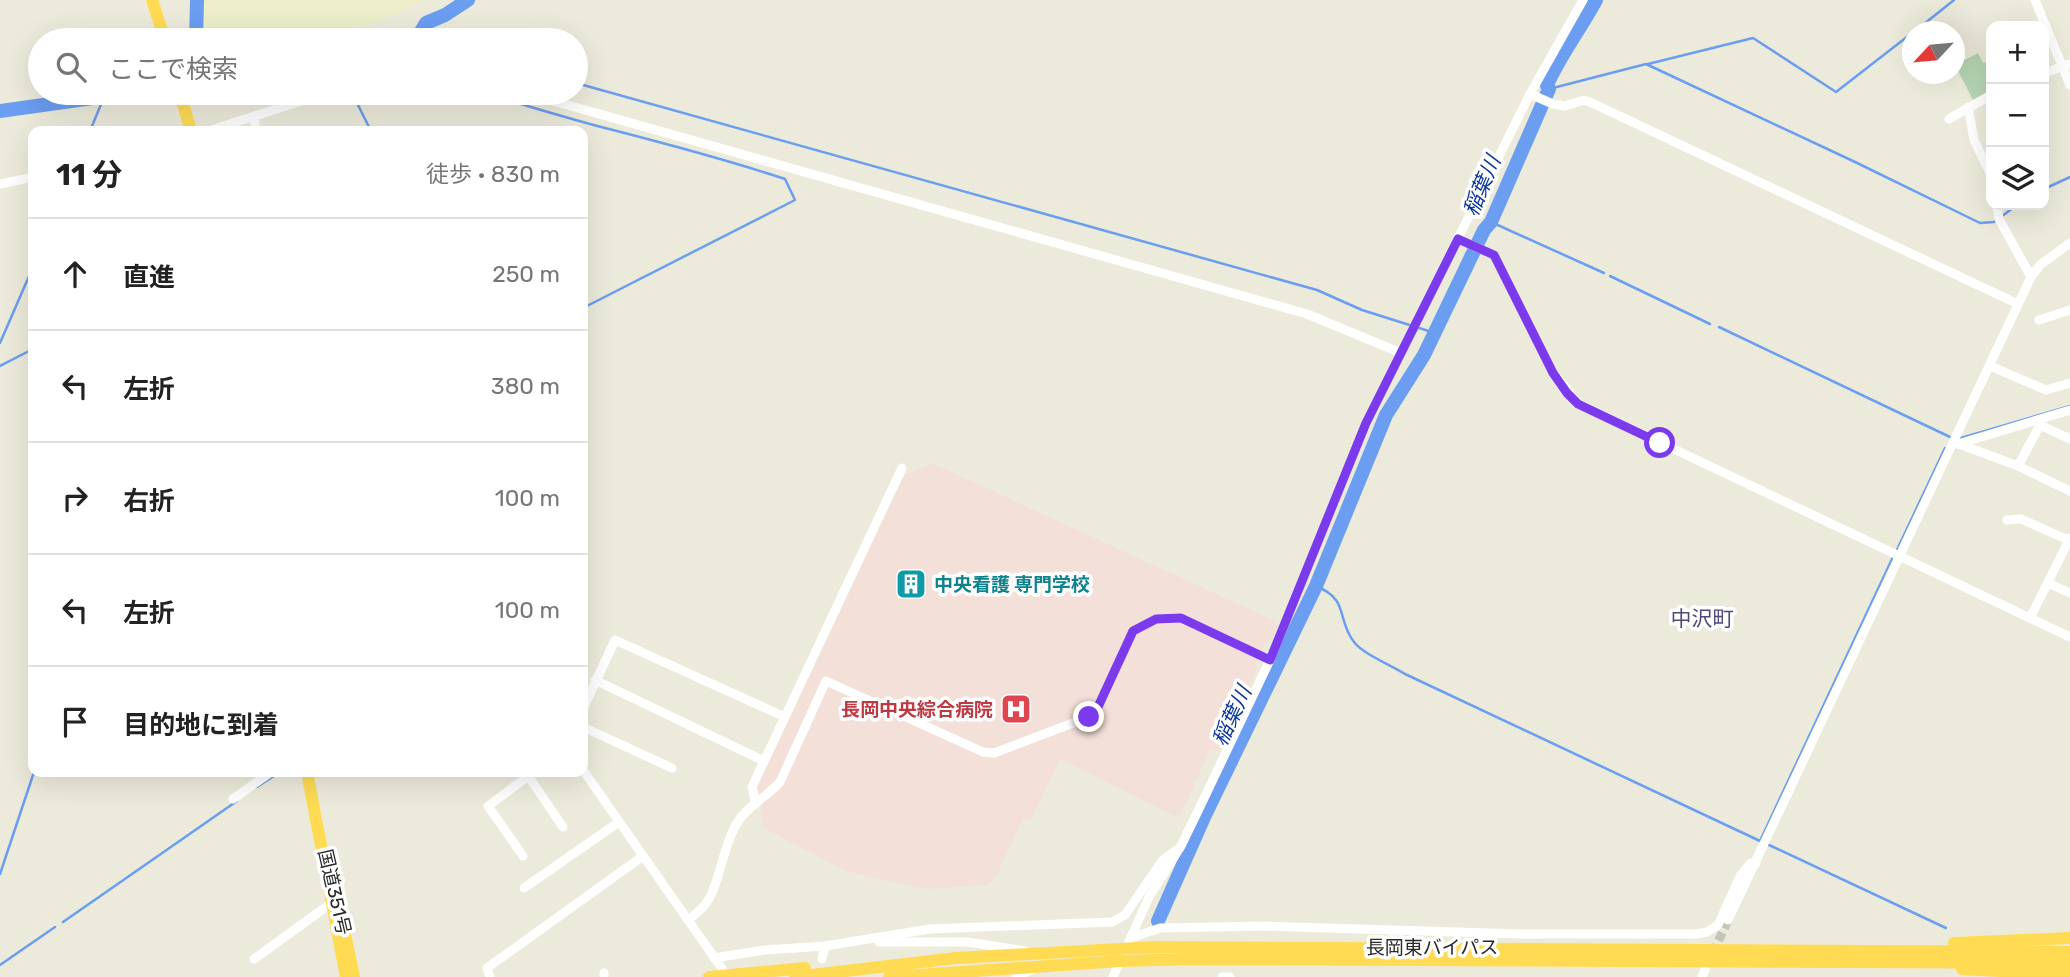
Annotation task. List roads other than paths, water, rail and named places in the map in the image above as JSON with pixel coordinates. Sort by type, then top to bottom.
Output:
[{"type":"highway","points":[[152,0],[161,28]]},
{"type":"highway","points":[[183,105],[189,126]]},
{"type":"highway","name":"国道351号","points":[[308,777],[346,977]]},
{"type":"highway","name":"国道351号","points":[[313,808],[330,865],[356,977]]},
{"type":"highway","points":[[1821,950],[2070,938]]},
{"type":"highway","name":"長岡東バイパス","points":[[889,977],[1125,949],[1279,946],[2070,951]]},
{"type":"highway","name":"長岡東バイパス","points":[[1125,949],[1284,958],[2070,962]]},
{"type":"highway","points":[[709,977],[918,958],[956,958]]},
{"type":"highway","name":"長岡東バイパス","points":[[795,977],[956,958],[1038,960]]},
{"type":"highway","points":[[1664,960],[1818,968],[1965,969],[2070,975]]},
{"type":"street","points":[[1112,977],[1149,897],[1181,846],[1270,660],[1366,423],[1583,0]]},
{"type":"street","points":[[2035,0],[2066,66],[2070,85]]},
{"type":"street","points":[[2049,72],[2066,66]]},
{"type":"street","points":[[1532,95],[1565,106],[1584,100],[1590,102],[2018,304]]},
{"type":"street","points":[[1949,119],[1986,98]]},
{"type":"street","points":[[224,126],[290,105]]},
{"type":"street","points":[[568,105],[1307,314],[1401,353]]},
{"type":"street","points":[[1968,107],[1974,140],[1986,165]]},
{"type":"street","points":[[254,117],[255,126]]},
{"type":"street","points":[[0,184],[28,178]]},
{"type":"street","points":[[1998,210],[1999,219],[2032,277]]},
{"type":"street","points":[[1461,240],[1494,255],[1553,373],[1578,404],[2070,637]]},
{"type":"street","points":[[1728,920],[1896,555],[1955,443],[2018,304],[2040,265],[2070,243]]},
{"type":"street","points":[[2039,320],[2070,310]]},
{"type":"street","points":[[1990,366],[2046,390],[2070,383]]},
{"type":"street","points":[[1955,443],[2039,422],[2070,410]]},
{"type":"street","points":[[2039,422],[2070,439]]},
{"type":"street","points":[[2018,466],[2039,422]]},
{"type":"street","points":[[1955,443],[2018,466],[2070,491]]},
{"type":"street","points":[[756,804],[752,787],[902,468]]},
{"type":"street","points":[[2007,520],[2021,519],[2070,540],[2030,618]]},
{"type":"street","points":[[2048,583],[2070,593]]},
{"type":"street","points":[[688,920],[712,895],[726,845],[746,810],[769,794],[780,782],[826,681],[983,752],[994,753],[1089,717],[1097,709],[1133,631],[1156,619],[1181,618],[1270,660]]},
{"type":"street","points":[[588,697],[615,640],[785,717]]},
{"type":"street","points":[[595,680],[764,761]]},
{"type":"street","points":[[588,729],[672,768]]},
{"type":"street","points":[[588,776],[723,970]]},
{"type":"street","points":[[233,799],[264,777]]},
{"type":"street","points":[[523,856],[488,806],[524,777]]},
{"type":"street","points":[[532,777],[563,827]]},
{"type":"street","points":[[524,888],[619,822]]},
{"type":"street","points":[[714,958],[765,950],[825,946],[930,929],[1112,922],[1125,915],[1162,860],[1181,846]]},
{"type":"street","points":[[490,977],[488,968],[643,856]]},
{"type":"street","points":[[1125,949],[1160,928],[1265,926],[1520,934],[1697,934],[1707,932],[1718,925],[1740,876],[1751,863],[1756,863]]},
{"type":"street","points":[[254,960],[330,904]]},
{"type":"street","points":[[853,942],[968,942],[1038,960]]},
{"type":"street","points":[[822,959],[825,946]]},
{"type":"street","points":[[1016,977],[1038,960]]},
{"type":"street","points":[[1222,977],[1230,977]]},
{"type":"waterway","points":[[196,28],[197,0]]},
{"type":"waterway","points":[[423,28],[426,23],[445,15],[468,0]]},
{"type":"waterway","name":"稲葉川","points":[[1158,921],[1205,815],[1316,586],[1386,415],[1424,355],[1484,230],[1491,222],[1549,89],[1547,85],[1552,74],[1596,0]]},
{"type":"waterway","points":[[1928,21],[1954,0]]},
{"type":"waterway","points":[[1648,64],[1753,38],[1836,92],[1902,41]]},
{"type":"waterway","points":[[1549,89],[1646,64],[1980,223],[1994,222],[2010,210]]},
{"type":"waterway","points":[[588,86],[1317,290],[1362,310],[1435,333]]},
{"type":"waterway","points":[[0,111],[43,105]]},
{"type":"waterway","points":[[92,126],[101,105]]},
{"type":"waterway","points":[[358,105],[368,126]]},
{"type":"waterway","points":[[525,105],[785,179],[795,200],[588,305]]},
{"type":"waterway","points":[[2049,187],[2070,177]]},
{"type":"waterway","points":[[1491,222],[1604,273]]},
{"type":"waterway","points":[[1610,276],[1710,324]]},
{"type":"waterway","points":[[0,343],[28,279]]},
{"type":"waterway","points":[[1719,327],[1950,437]]},
{"type":"waterway","points":[[0,366],[28,352]]},
{"type":"waterway","points":[[1961,438],[2070,406]]},
{"type":"waterway","points":[[1896,552],[1945,448]]},
{"type":"waterway","points":[[1316,586],[1334,597],[1349,634],[1354,642],[1370,655],[1760,841],[1893,557]]},
{"type":"waterway","points":[[0,874],[32,777]]},
{"type":"waterway","points":[[257,787],[272,777]]},
{"type":"waterway","points":[[63,922],[237,801]]},
{"type":"waterway","points":[[1769,845],[1946,928]]},
{"type":"waterway","points":[[0,965],[55,927]]},
{"type":"tunnel","points":[[1713,953],[1728,920]]},
{"type":"place","name":"中央看護 専門学校","points":[[911,584]]},
{"type":"place","name":"長岡中央綜合病院","points":[[1016,709]]},
{"type":"district","name":"中沢町","points":[[1702,619]]}]
